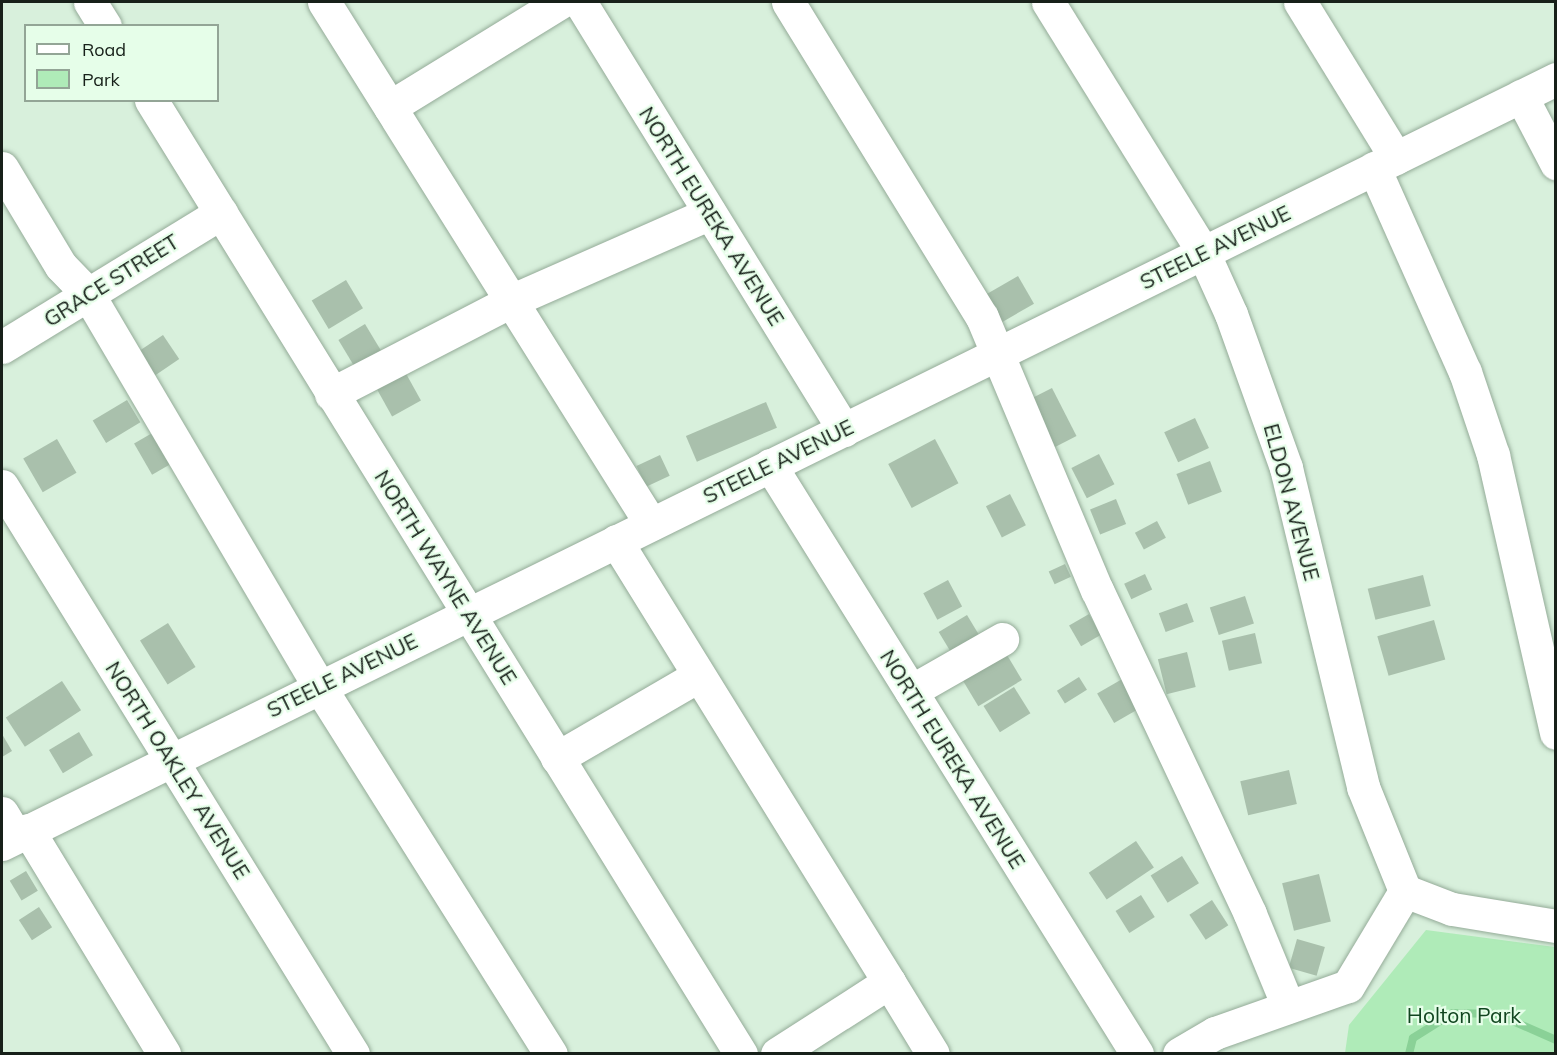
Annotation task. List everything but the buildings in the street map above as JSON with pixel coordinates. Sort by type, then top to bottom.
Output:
[{"type":"street","points":[[90,2],[104,24]]},
{"type":"street","points":[[324,2],[513,300],[651,524]]},
{"type":"street","points":[[390,107],[561,2]]},
{"type":"street","name":"NORTH EUREKA AVENUE","points":[[580,2],[843,430]]},
{"type":"street","points":[[788,2],[982,317],[994,356],[1288,1006]]},
{"type":"street","name":"ELDON AVENUE","points":[[1048,2],[1203,252],[1286,468],[1363,788],[1406,891]]},
{"type":"street","points":[[1300,2],[1385,163],[1465,372],[1493,455],[1556,733]]},
{"type":"street","name":"STEELE AVENUE","points":[[12,831],[172,759],[1556,79]]},
{"type":"street","points":[[1521,96],[1556,163]]},
{"type":"street","name":"NORTH WAYNE AVENUE","points":[[152,102],[741,1053]]},
{"type":"street","points":[[2,168],[61,266],[88,294],[319,687],[551,1053]]},
{"type":"street","name":"GRACE STREET","points":[[2,347],[221,213]]},
{"type":"street","points":[[331,393],[513,300],[710,213]]},
{"type":"street","name":"NORTH EUREKA AVENUE","points":[[770,465],[1137,1053]]},
{"type":"street","name":"NORTH OAKLEY AVENUE","points":[[2,486],[353,1053]]},
{"type":"street","points":[[616,541],[933,1053]]},
{"type":"street","points":[[911,691],[1002,639]]},
{"type":"street","points":[[557,759],[698,676]]},
{"type":"street","points":[[12,831],[164,1053]]},
{"type":"street","points":[[1179,1053],[1288,1006],[1348,986],[1406,891],[1452,909],[1556,926]]},
{"type":"street","points":[[777,1053],[890,982]]},
{"type":"green space","name":"Holton Park","points":[[1426,930],[1555,947],[1555,1053],[1345,1053],[1349,1025]]},
{"type":"waterway","points":[[1409,1054],[1413,1038],[1453,1013],[1497,1014],[1556,1040]]}]
